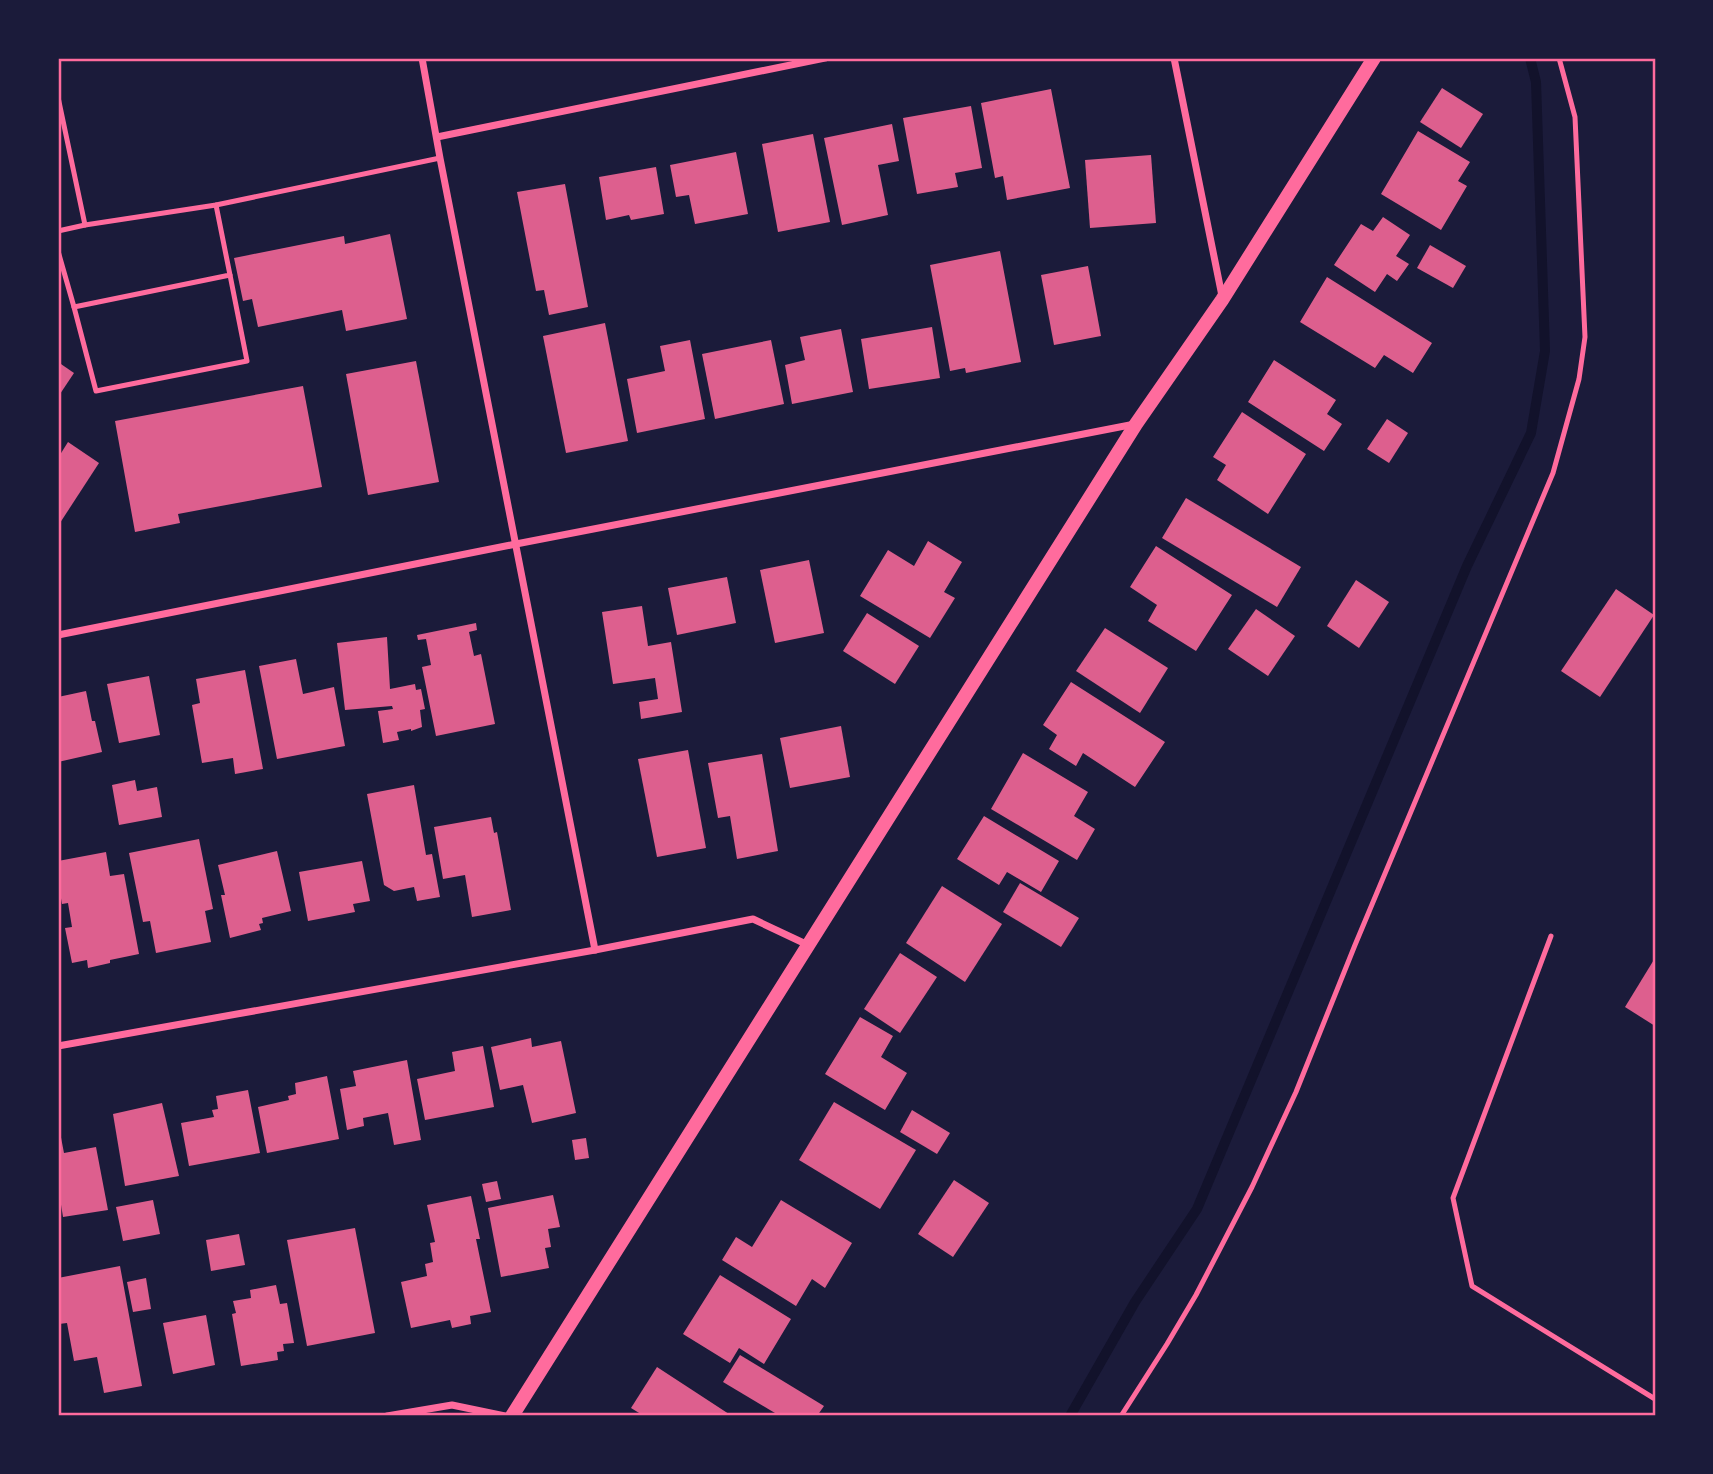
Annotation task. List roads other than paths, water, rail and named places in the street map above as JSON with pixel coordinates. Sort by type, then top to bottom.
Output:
[{"type":"main road","points":[[512,1416],[1136,424],[1223,300],[1374,58]]},
{"type":"street","points":[[422,58],[595,950]]},
{"type":"street","points":[[437,137],[825,58]]},
{"type":"street","points":[[1174,58],[1223,300]]},
{"type":"street","points":[[58,635],[1136,424]]},
{"type":"street","points":[[58,1046],[753,919],[808,945]]},
{"type":"street","points":[[387,1416],[453,1405],[505,1416]]},
{"type":"lane","points":[[1121,1416],[1196,1294],[1252,1187],[1290,1104],[1553,473],[1579,379],[1585,337],[1575,117],[1559,58]]},
{"type":"lane","points":[[58,97],[85,225]]},
{"type":"lane","points":[[58,231],[216,205],[440,158]]},
{"type":"lane","points":[[58,251],[96,391],[247,361],[216,205]]},
{"type":"lane","points":[[74,307],[230,275]]},
{"type":"lane","points":[[1551,936],[1452,1198],[1472,1286],[1655,1399]]},
{"type":"waterway","points":[[1070,1416],[1135,1302],[1197,1209],[1467,566],[1531,433],[1545,351],[1536,82],[1530,58]]}]
